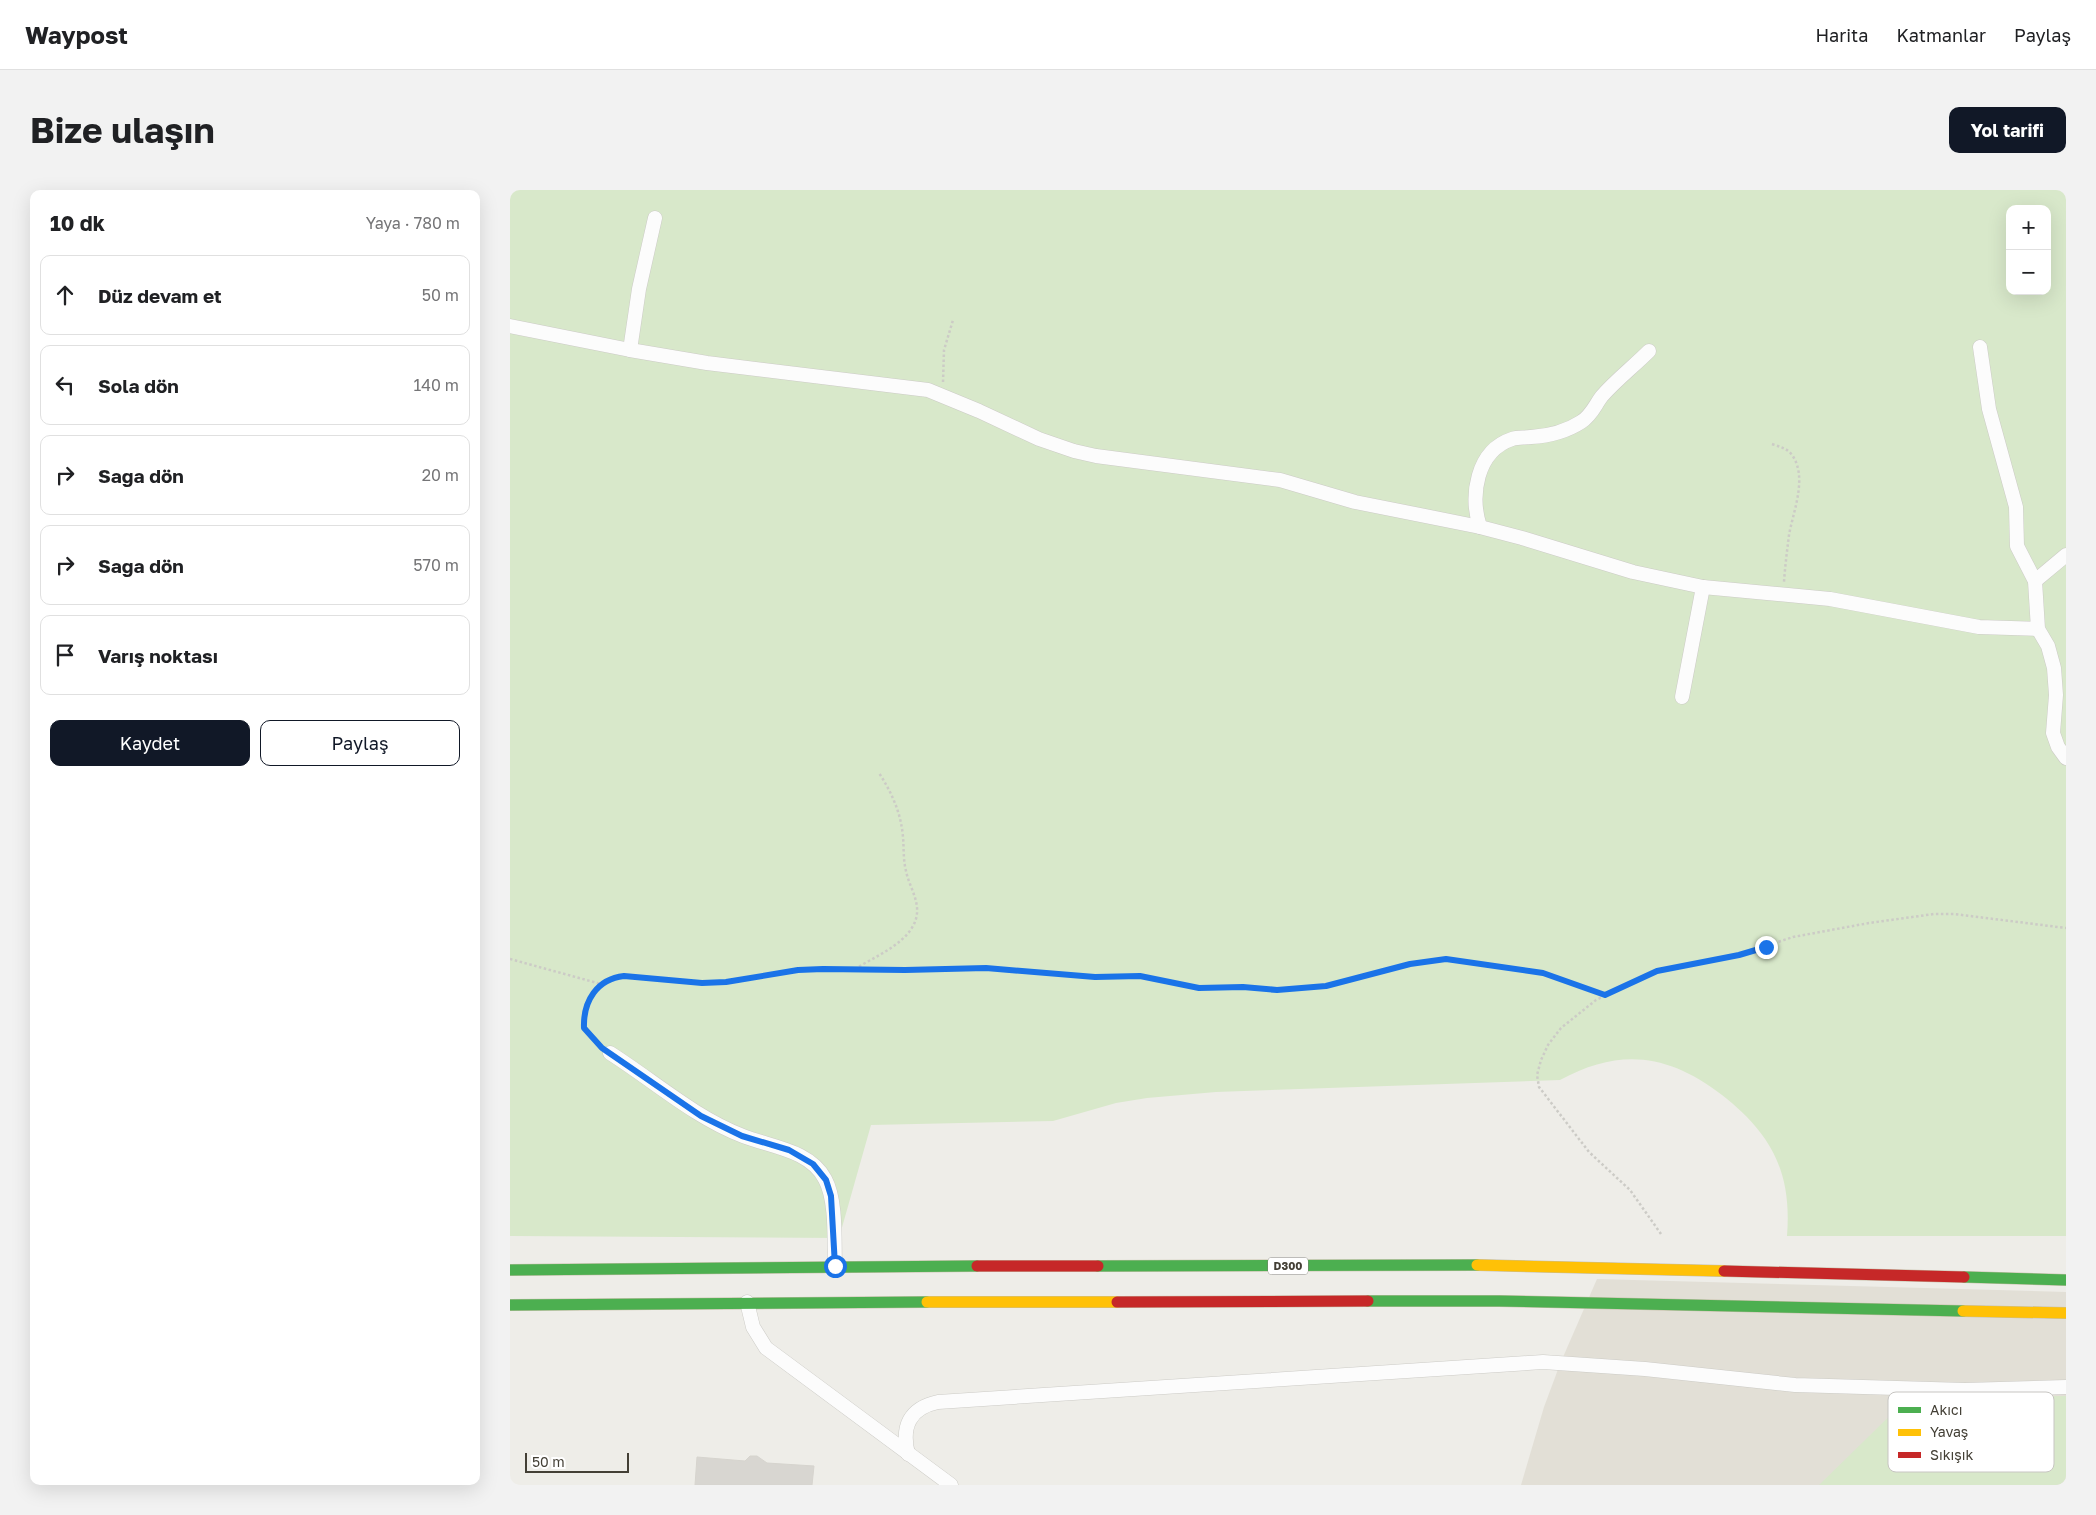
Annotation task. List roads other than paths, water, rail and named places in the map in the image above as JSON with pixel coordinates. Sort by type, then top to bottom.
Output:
[{"type":"highway","name":"D300","points":[[510,1270],[835,1266],[1502,1265],[2066,1280]]},
{"type":"highway","points":[[510,1305],[747,1302],[1498,1301],[2066,1314]]},
{"type":"street","points":[[630,350],[639,289],[656,218]]},
{"type":"street","points":[[510,326],[630,350],[777,373],[928,390],[1039,439],[1074,451],[1096,456],[1280,480],[1355,502],[1480,527],[1633,572],[1703,587],[1783,594],[1867,605],[1954,623],[2009,629],[2038,629]]},
{"type":"street","points":[[1980,347],[1983,378],[1993,431],[2016,507],[2018,546],[2035,581],[2038,629],[2048,646],[2054,668],[2056,695],[2053,733],[2058,747],[2066,758]]},
{"type":"street","points":[[1480,527],[1475,506],[1476,485],[1484,466],[1494,451],[1512,439],[1558,432],[1583,421],[1594,410],[1601,397],[1649,351]]},
{"type":"street","points":[[2035,581],[2066,555]]},
{"type":"street","points":[[1682,697],[1703,587]]},
{"type":"street","points":[[610,1053],[701,1116],[742,1136],[789,1150],[813,1164],[826,1180],[831,1196],[835,1266]]},
{"type":"street","points":[[747,1302],[752,1327],[766,1348],[951,1485]]},
{"type":"street","points":[[908,1454],[905,1440],[906,1429],[910,1420],[922,1407],[938,1402],[1543,1362],[1645,1369],[1795,1384],[1965,1390],[2066,1387]]}]
